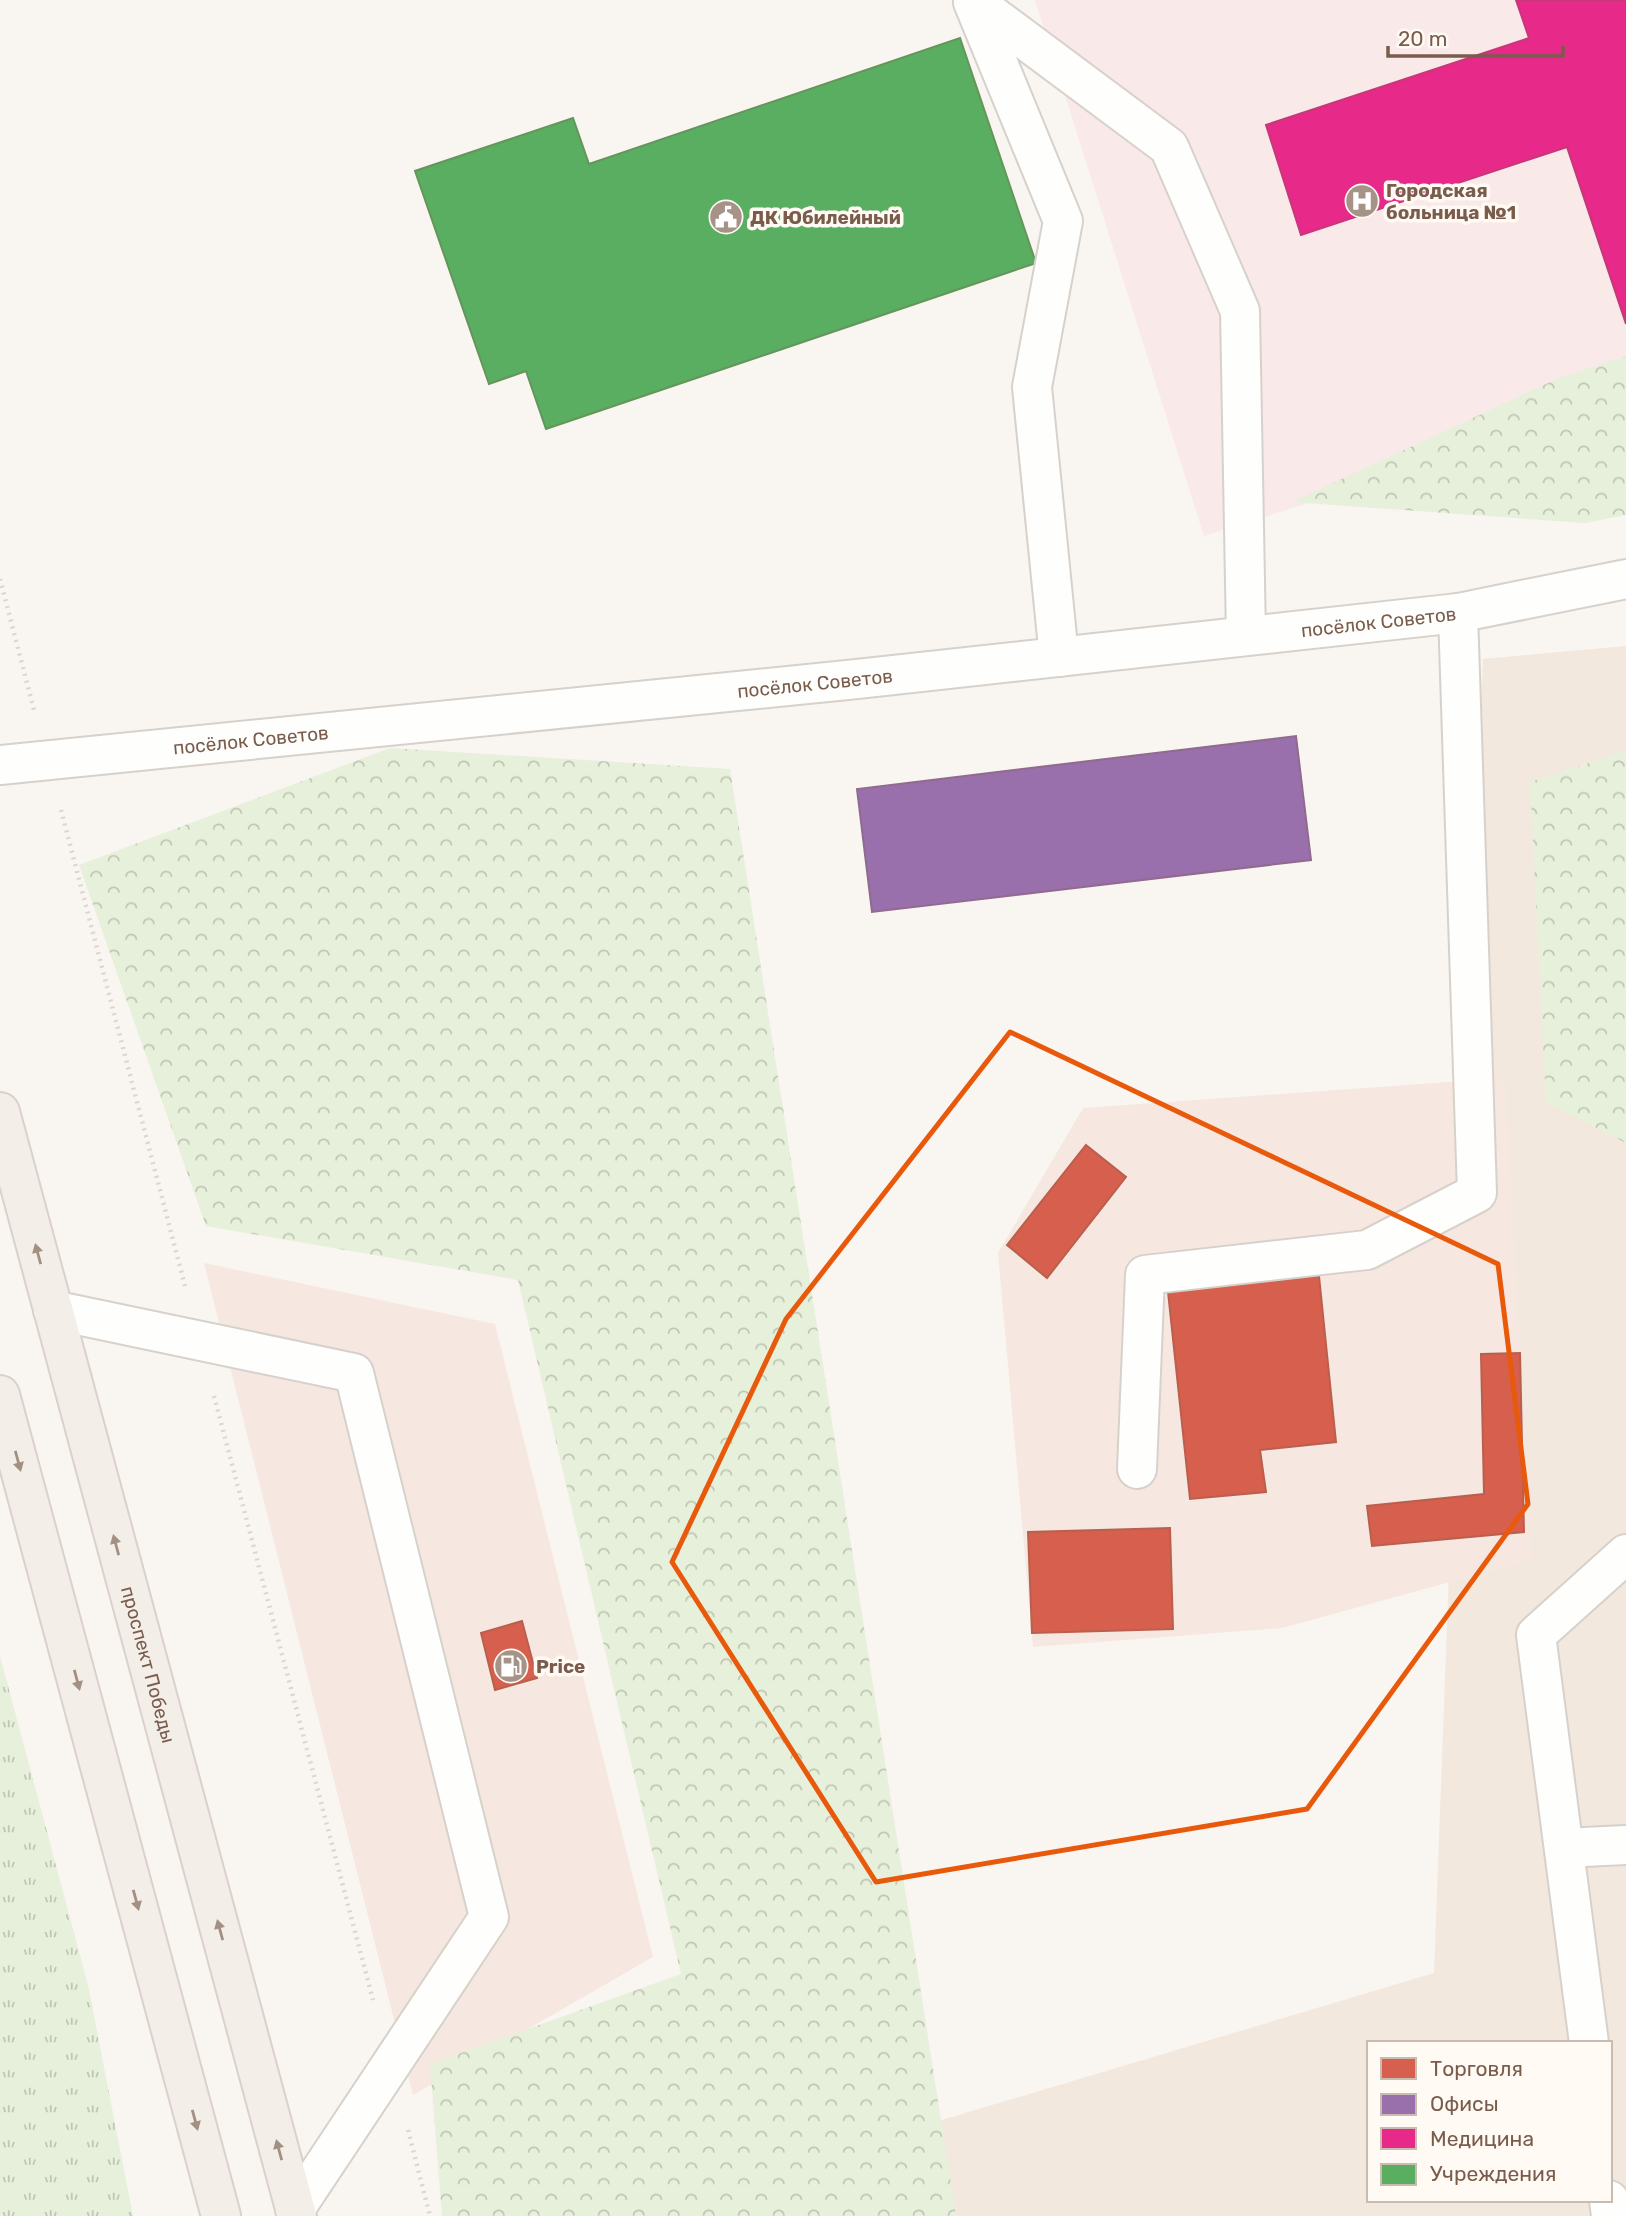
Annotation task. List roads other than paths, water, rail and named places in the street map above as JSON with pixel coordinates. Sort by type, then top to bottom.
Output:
[{"type":"main road","name":"проспект Победы","points":[[0,1112],[296,2212]]},
{"type":"main road","points":[[0,1395],[221,2216]]},
{"type":"street","points":[[972,1],[1169,147],[1240,311],[1246,636]]},
{"type":"street","points":[[972,1],[1063,220],[1032,387],[1059,657]]},
{"type":"street","name":"посёлок Советов","points":[[0,765],[1059,657],[1458,613],[1626,579]]},
{"type":"street","points":[[1137,1469],[1144,1275],[1367,1250],[1477,1193],[1458,613]]},
{"type":"street","points":[[53,1310],[354,1373],[489,1917],[296,2212]]},
{"type":"street","points":[[1589,2041],[1536,1635],[1626,1555]]},
{"type":"street","points":[[1564,1849],[1626,1845]]},
{"type":"place","name":"Городская больница №1","points":[[1362,201]]},
{"type":"place","name":"ДК Юбилейный","points":[[726,217]]},
{"type":"place","name":"Price","points":[[511,1666]]}]
